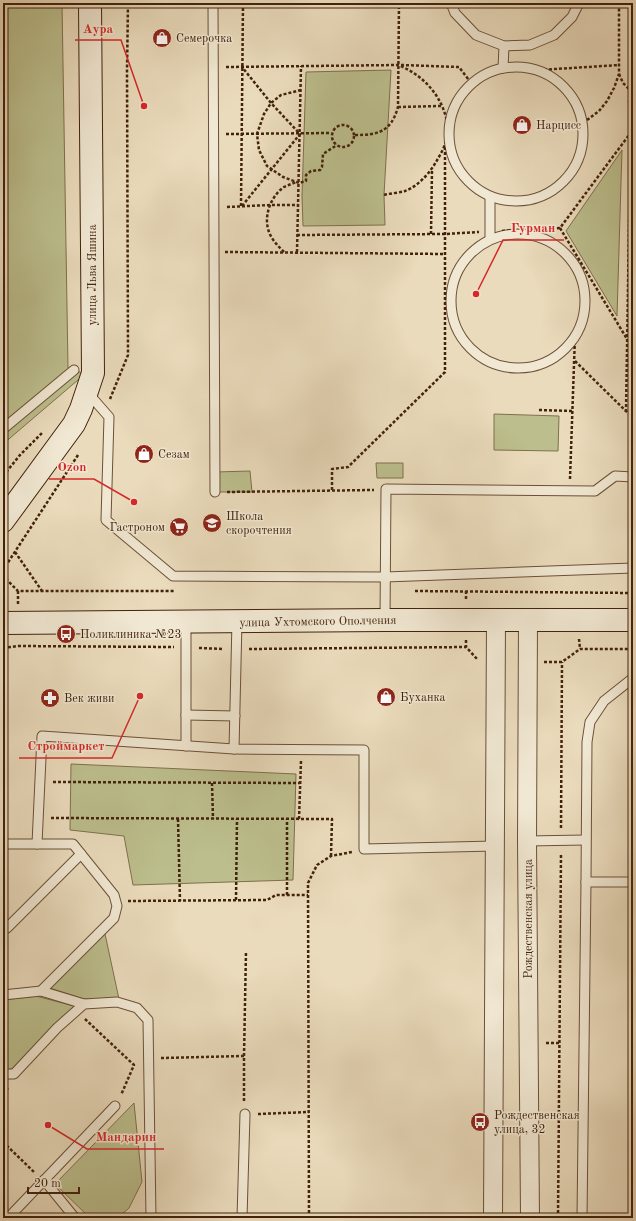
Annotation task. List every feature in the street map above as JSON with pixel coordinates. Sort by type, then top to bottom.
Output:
[{"type":"street","name":"улица Льва Яшина","points":[[3,521],[74,424],[87,392],[92,373],[90,3]]},
{"type":"street","name":"улица Ухтомского Ополчения","points":[[8,621],[237,622],[385,620],[633,620]]},
{"type":"street","name":"Рождественская улица","points":[[528,620],[527,841],[530,1218]]},
{"type":"street","points":[[493,1218],[496,621]]},
{"type":"lane","points":[[213,3],[215,492]]},
{"type":"lane","points":[[451,3],[455,13],[476,35],[504,46],[530,45],[554,35],[572,16],[579,3]]},
{"type":"lane","points":[[502,68],[504,46]]},
{"type":"lane","points":[[502,68],[538,70],[568,90],[583,123],[580,158],[558,187],[526,202],[490,197],[466,181],[452,156],[449,128],[457,100],[476,79],[502,68]]},
{"type":"lane","points":[[490,197],[490,235]]},
{"type":"lane","points":[[522,232],[553,242],[577,265],[587,296],[581,328],[561,355],[531,368],[499,367],[470,350],[453,322],[451,290],[464,259],[490,235],[522,232]]},
{"type":"lane","points":[[3,429],[74,370]]},
{"type":"lane","points":[[87,392],[109,417],[106,520],[174,576],[385,577],[633,568]]},
{"type":"lane","points":[[385,620],[386,489],[595,491],[615,476],[633,477]]},
{"type":"lane","points":[[186,622],[186,746]]},
{"type":"lane","points":[[234,749],[237,622]]},
{"type":"lane","points":[[582,1218],[587,742],[590,722],[604,701],[633,678]]},
{"type":"lane","points":[[186,715],[235,716]]},
{"type":"lane","points":[[37,844],[42,736],[234,749],[364,750],[364,849],[495,846]]},
{"type":"lane","points":[[527,841],[585,840]]},
{"type":"lane","points":[[3,844],[73,844],[114,895],[116,901],[117,906],[114,918],[41,991]]},
{"type":"lane","points":[[3,924],[7,928],[81,854]]},
{"type":"lane","points":[[586,882],[633,882]]},
{"type":"lane","points":[[3,995],[41,991],[84,1004],[117,1002],[137,1008],[148,1020],[151,1218]]},
{"type":"lane","points":[[3,1074],[14,1074],[57,1028],[84,1004]]},
{"type":"lane","points":[[8,1218],[115,1106]]},
{"type":"lane","points":[[242,1218],[245,1114]]},
{"type":"lane","points":[[44,1180],[74,1218]]},
{"type":"path","points":[[241,206],[243,3]]},
{"type":"path","points":[[355,135],[376,134],[386,128],[394,119],[398,107],[399,3]]},
{"type":"path","points":[[583,123],[599,111],[607,101],[619,74],[619,3]]},
{"type":"path","points":[[214,67],[398,65],[459,67],[472,84]]},
{"type":"path","points":[[332,490],[332,469],[348,468],[445,372],[445,146],[449,128],[442,106],[428,84],[410,69],[398,65]]},
{"type":"path","points":[[538,70],[619,65]]},
{"type":"path","points":[[296,252],[301,66]]},
{"type":"path","points":[[242,67],[271,103],[300,134]]},
{"type":"path","points":[[619,74],[623,83],[630,90],[626,412]]},
{"type":"path","points":[[297,182],[283,177],[267,166],[259,150],[257,134],[264,114],[271,103],[281,95],[301,90]]},
{"type":"path","points":[[398,107],[442,106]]},
{"type":"path","points":[[344,124],[351,128],[355,135],[352,142],[348,146],[343,147],[337,145],[332,140],[331,134],[336,126],[344,124]]},
{"type":"path","points":[[214,134],[331,134]]},
{"type":"path","points":[[241,206],[300,134]]},
{"type":"path","points":[[297,235],[490,235],[560,228],[629,135]]},
{"type":"path","points":[[284,252],[273,240],[268,231],[267,217],[270,205],[276,194],[284,187],[297,182],[306,181],[306,175],[311,171],[320,170],[322,167],[322,154],[337,145]]},
{"type":"path","points":[[384,197],[384,195],[406,191],[418,184],[432,168],[445,146]]},
{"type":"path","points":[[430,234],[432,168]]},
{"type":"path","points":[[214,207],[298,205]]},
{"type":"path","points":[[560,228],[627,340]]},
{"type":"path","points":[[214,252],[445,254]]},
{"type":"path","points":[[570,491],[575,336]]},
{"type":"path","points":[[575,361],[633,418]]},
{"type":"path","points":[[539,410],[572,412]]},
{"type":"path","points":[[3,476],[20,455],[45,430]]},
{"type":"path","points":[[215,492],[386,489]]},
{"type":"path","points":[[15,552],[42,591]]},
{"type":"path","points":[[580,649],[633,649]]},
{"type":"path","points":[[558,1218],[562,662]]},
{"type":"path","points":[[299,819],[301,749]]},
{"type":"path","points":[[40,782],[300,783]]},
{"type":"path","points":[[212,783],[213,819]]},
{"type":"path","points":[[38,818],[332,819],[331,856]]},
{"type":"path","points":[[178,819],[180,901]]},
{"type":"path","points":[[236,900],[237,819]]},
{"type":"path","points":[[287,819],[287,895]]},
{"type":"path","points":[[310,1218],[308,883],[317,865],[331,856],[364,849]]},
{"type":"path","points":[[116,901],[267,900],[276,895],[308,894]]},
{"type":"path","points":[[246,951],[244,1056],[245,1114],[309,1112]]},
{"type":"path","points":[[82,1016],[134,1066],[121,1095]]},
{"type":"path","points":[[148,1058],[244,1056]]},
{"type":"path","points":[[3,1093],[9,1087]]},
{"type":"green space","points":[[3,3],[62,3],[68,368],[85,374],[3,444]]},
{"type":"green space","points":[[391,70],[384,195],[385,225],[303,226],[302,196],[306,72]]},
{"type":"green space","points":[[622,150],[617,316],[566,231]]},
{"type":"green space","points":[[494,414],[559,416],[558,451],[494,450]]},
{"type":"green space","points":[[376,463],[403,463],[403,478],[377,478]]},
{"type":"green space","points":[[250,471],[252,492],[215,492],[215,472]]},
{"type":"green space","points":[[71,764],[296,774],[293,880],[133,885],[124,836],[70,830]]},
{"type":"green space","points":[[105,934],[119,999],[84,999],[50,988]]},
{"type":"green space","points":[[36,996],[74,1006],[12,1069],[3,1070],[3,1000]]},
{"type":"green space","points":[[134,1103],[142,1182],[129,1208],[118,1218],[90,1218],[55,1184]]},
{"type":"place","name":"Семерочка","points":[[162,38]]},
{"type":"place","name":"Аура","points":[[144,106]]},
{"type":"place","name":"Нарцисс","points":[[522,125]]},
{"type":"place","name":"Гурман","points":[[476,294]]},
{"type":"place","name":"Сезам","points":[[144,454]]},
{"type":"place","name":"Ozon","points":[[134,502]]},
{"type":"place","name":"Школа скорочтения","points":[[212,523]]},
{"type":"place","name":"Гастроном","points":[[179,527]]},
{"type":"place","name":"Поликлиника №23","points":[[66,634]]},
{"type":"place","name":"Строймаркет","points":[[140,696]]},
{"type":"place","name":"Буханка","points":[[386,697]]},
{"type":"place","name":"Век живи","points":[[50,698]]},
{"type":"place","name":"Рождественская улица, 32","points":[[480,1122]]},
{"type":"place","name":"Мандарин","points":[[48,1125]]}]
